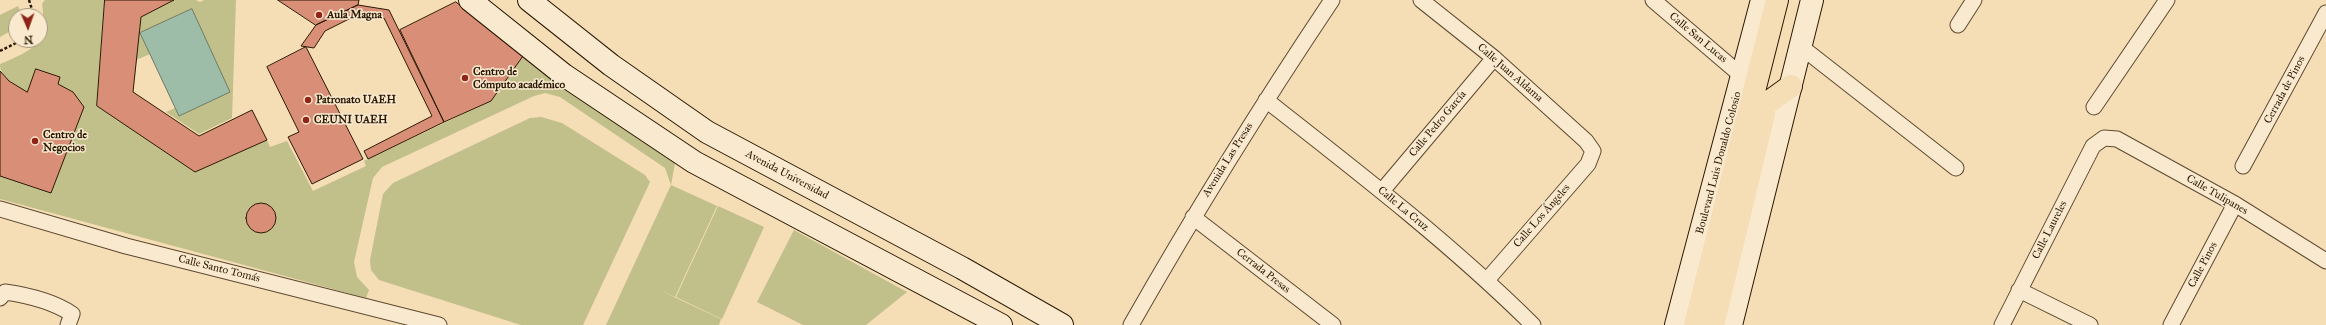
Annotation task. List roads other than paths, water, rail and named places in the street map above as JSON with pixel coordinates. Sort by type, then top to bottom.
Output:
[{"type":"main road","points":[[1695,325],[1743,167],[1759,102],[1792,0]]},
{"type":"main road","points":[[1759,102],[1762,3]]},
{"type":"main road","points":[[1742,76],[1759,102]]},
{"type":"main road","points":[[1759,102],[1790,86]]},
{"type":"main road","points":[[1713,325],[1743,167]]},
{"type":"street","points":[[470,0],[564,75],[694,162],[1001,325]]},
{"type":"street","name":"Avenida Universidad","points":[[529,0],[611,65],[707,132],[962,268],[1062,325]]},
{"type":"street","name":"Avenida Las Presas","points":[[1130,325],[1193,217],[1266,100],[1332,0]]},
{"type":"street","name":"Calle Juan Aldama","points":[[1421,0],[1494,58],[1586,141],[1593,152]]},
{"type":"street","name":"Calle San Lucas","points":[[1653,0],[1742,76]]},
{"type":"street","points":[[1731,325],[1812,0]]},
{"type":"street","points":[[1958,25],[1974,0]]},
{"type":"street","points":[[2094,107],[2167,0]]},
{"type":"street","name":"Boulevard Luis Donaldo Colosio","points":[[1676,325],[1762,3]]},
{"type":"street","name":"Cerrada de Pinos","points":[[2243,166],[2326,13]]},
{"type":"street","points":[[1800,46],[1956,168]]},
{"type":"street","name":"Calle Pedro García","points":[[1382,191],[1494,58]]},
{"type":"street","name":"Calle La Cruz","points":[[1266,100],[1382,191],[1487,280],[1533,325]]},
{"type":"street","name":"Calle Tulipanes","points":[[2104,138],[2117,138],[2235,204],[2326,261]]},
{"type":"street","name":"Calle Laureles","points":[[2002,325],[2094,146],[2104,138]]},
{"type":"street","name":"Calle Los Ángeles","points":[[1487,280],[1588,164],[1593,152]]},
{"type":"street","name":"Calle Pinos","points":[[2171,325],[2235,204]]},
{"type":"street","name":"Calle Santo Tomás","points":[[0,209],[126,246],[397,313],[439,325]]},
{"type":"street","name":"Cerrada Presas","points":[[1193,217],[1333,325]]},
{"type":"street","points":[[2019,290],[2090,325]]},
{"type":"street","points":[[0,298],[5,292],[64,309],[72,314],[68,325]]},
{"type":"street","points":[[388,325],[397,313]]},
{"type":"place","name":"Aula Magna","points":[[319,15]]},
{"type":"place","name":"Centro de Cómputo académico","points":[[465,78]]},
{"type":"place","name":"Patronato UAEH","points":[[308,100]]},
{"type":"place","name":"CEUNI UAEH","points":[[306,120]]},
{"type":"place","name":"Centro de Negocios","points":[[35,141]]}]
